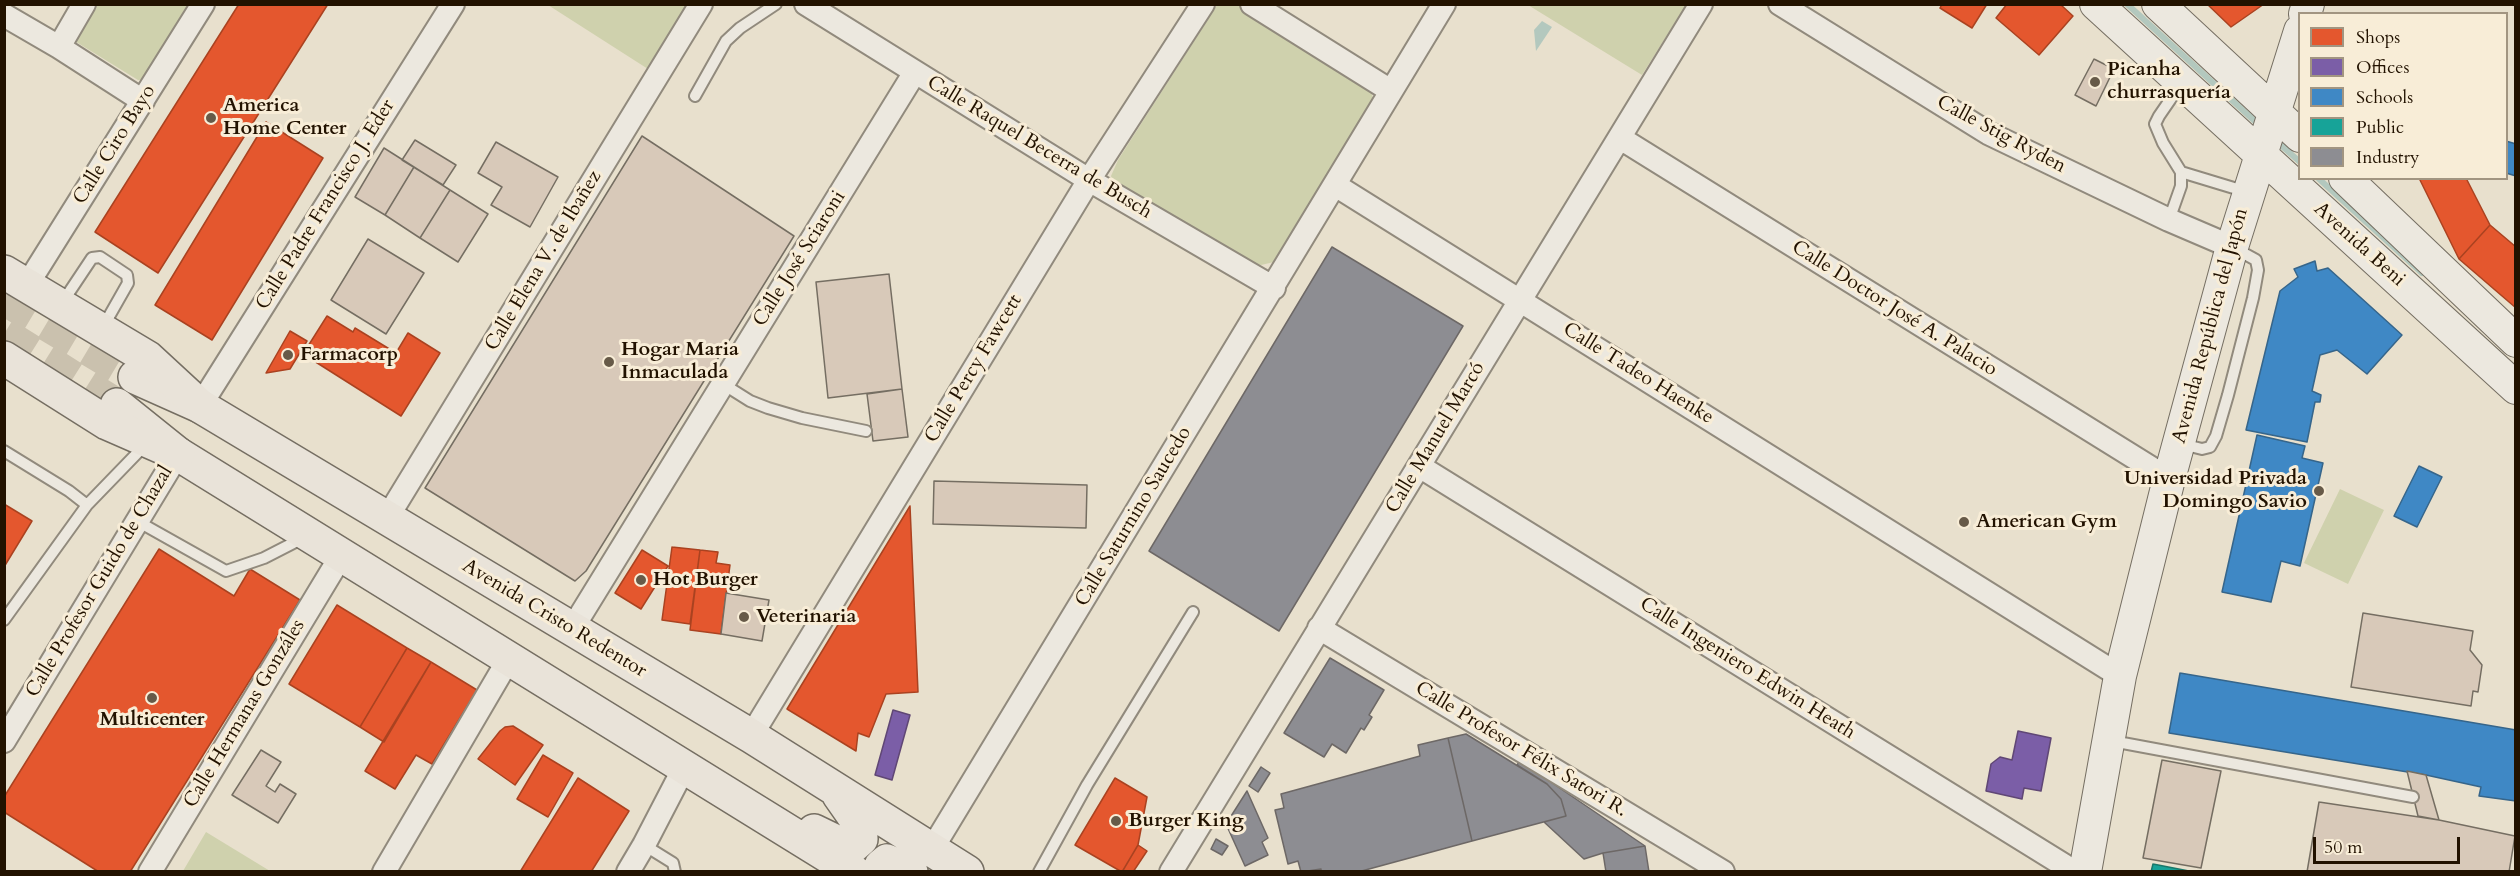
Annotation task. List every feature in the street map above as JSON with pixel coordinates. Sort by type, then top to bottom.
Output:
[{"type":"main road","points":[[16,279],[148,358],[200,406]]},
{"type":"main road","points":[[4,358],[107,423],[164,447],[859,871],[881,866],[887,861],[921,860]]},
{"type":"main road","name":"Avenida Cristo Redentor","points":[[135,377],[200,406],[751,736],[830,786],[921,860],[967,872]]},
{"type":"main road","points":[[117,405],[164,447]]},
{"type":"main road","points":[[672,758],[685,759],[738,785],[825,838],[853,846],[861,839],[860,825],[850,808],[830,786]]},
{"type":"street","points":[[59,46],[84,4]]},
{"type":"street","name":"Calle Ciro Bayo","points":[[16,279],[143,101],[203,4]]},
{"type":"street","name":"Calle Padre Francisco J. Eder","points":[[200,406],[453,4]]},
{"type":"street","name":"Calle Elena V. de Ibañez","points":[[387,518],[701,4]]},
{"type":"street","name":"Calle Raquel Becerra de Busch","points":[[806,4],[1089,180],[1274,288]]},
{"type":"street","name":"Calle Percy Fawcett","points":[[751,736],[1089,180],[1203,4]]},
{"type":"street","points":[[1252,4],[1390,91]]},
{"type":"street","points":[[1335,185],[1444,4]]},
{"type":"street","name":"Calle Manuel Marcó","points":[[1170,872],[1701,4]]},
{"type":"street","name":"Calle Stig Ryden","points":[[1780,4],[1988,133],[2169,220],[2232,247]]},
{"type":"street","name":"Avenida Beni","points":[[2096,4],[2516,388]]},
{"type":"street","points":[[2158,4],[2273,115],[2298,134]]},
{"type":"street","points":[[4,15],[59,46],[143,101]]},
{"type":"street","name":"Avenida República del Japón","points":[[2085,872],[2120,675],[2169,479],[2232,247],[2298,37]]},
{"type":"street","name":"Calle José Sciaroni","points":[[572,629],[915,72]]},
{"type":"street","name":"Calle Doctor José A. Palacio","points":[[1620,138],[2169,479]]},
{"type":"street","name":"Avenida Beni","points":[[2347,180],[2516,341]]},
{"type":"street","name":"Calle Saturnino Saucedo","points":[[921,860],[1274,288],[1335,185]]},
{"type":"street","name":"Calle Tadeo Haenke","points":[[1335,185],[2120,675]]},
{"type":"street","name":"Calle Profesor Guido de Chazal","points":[[4,741],[137,521],[164,447]]},
{"type":"street","name":"Calle Ingeniero Edwin Heath","points":[[1419,466],[2075,872]]},
{"type":"street","name":"Calle Hermanas Gonzáles","points":[[150,872],[341,556]]},
{"type":"street","name":"Calle Profesor Félix Satori R.","points":[[1319,628],[1723,872]]},
{"type":"street","points":[[384,872],[510,657]]},
{"type":"street","points":[[628,872],[644,845],[672,758]]},
{"type":"lane","points":[[695,96],[726,40],[777,4]]},
{"type":"lane","points":[[2169,220],[2181,186],[2181,172],[2158,134],[2156,124],[2159,116],[2182,84]]},
{"type":"lane","points":[[2181,172],[2248,193]]},
{"type":"lane","points":[[60,305],[92,258],[100,257],[126,275],[128,283],[102,329]]},
{"type":"lane","points":[[723,384],[750,401],[768,408],[802,418],[866,431]]},
{"type":"lane","points":[[4,620],[87,505],[164,447]]},
{"type":"lane","points":[[4,451],[69,491],[87,505]]},
{"type":"lane","points":[[137,521],[226,571],[264,558],[308,536]]},
{"type":"lane","points":[[1039,872],[1087,785],[1193,612]]},
{"type":"lane","points":[[2108,741],[2413,797]]},
{"type":"lane","points":[[644,845],[673,864],[675,872]]},
{"type":"green space","points":[[93,5],[200,5],[154,79],[138,80],[73,40]]},
{"type":"green space","points":[[548,5],[687,5],[648,69]]},
{"type":"green space","points":[[1217,5],[1239,5],[1371,91],[1373,98],[1371,106],[1274,262],[1261,265],[1248,263],[1114,186],[1111,176],[1118,160]]},
{"type":"green space","points":[[1528,5],[1686,5],[1642,75]]},
{"type":"green space","points":[[2340,489],[2384,510],[2348,584],[2304,563]]},
{"type":"green space","points":[[206,832],[270,871],[183,871]]},
{"type":"shaded area","points":[[1542,21],[1552,27],[1536,51],[1534,30]]},
{"type":"building: Shops","name":"America Home Center","points":[[239,4],[328,4],[158,273],[95,232]]},
{"type":"building: Shops","points":[[1942,4],[1987,4],[1972,28],[1940,8]]},
{"type":"building: Shops","points":[[2007,4],[2060,4],[2073,16],[2039,55],[1996,18]]},
{"type":"building: Shops","points":[[2207,4],[2264,4],[2231,27]]},
{"type":"building: Shops","points":[[266,122],[323,158],[212,340],[155,305]]},
{"type":"building: Shops","points":[[2420,180],[2467,180],[2490,225],[2459,259]]},
{"type":"building: Shops","points":[[2490,225],[2516,247],[2516,308],[2459,259]]},
{"type":"building: Shops","points":[[327,316],[353,332],[355,328],[396,353],[408,333],[440,353],[401,416],[303,354]]},
{"type":"building: Shops","name":"Farmacorp","points":[[290,331],[307,341],[290,369],[266,373]]},
{"type":"building: Shops","points":[[4,504],[32,521],[4,567]]},
{"type":"building: Shops","points":[[910,506],[918,692],[886,694],[869,737],[858,733],[856,751],[787,709]]},
{"type":"building: Shops","points":[[672,547],[700,550],[690,624],[662,620]]},
{"type":"building: Shops","name":"Multicenter","points":[[159,549],[234,596],[250,569],[300,600],[130,872],[99,872],[4,812],[4,797]]},
{"type":"building: Shops","name":"Hot Burger","points":[[642,550],[668,566],[641,609],[615,593]]},
{"type":"building: Shops","points":[[700,550],[718,552],[716,563],[730,565],[721,634],[690,630]]},
{"type":"building: Shops","points":[[337,605],[407,648],[360,727],[289,684]]},
{"type":"building: Shops","points":[[407,648],[431,662],[384,742],[360,727]]},
{"type":"building: Shops","points":[[431,662],[477,690],[432,764],[416,755],[395,789],[365,771]]},
{"type":"building: Shops","points":[[513,726],[543,745],[515,785],[478,759],[500,731],[505,727]]},
{"type":"building: Shops","points":[[543,755],[573,773],[548,817],[517,799]]},
{"type":"building: Shops","points":[[578,778],[629,811],[591,872],[520,872]]},
{"type":"building: Shops","name":"Burger King","points":[[1115,778],[1147,797],[1138,845],[1122,872],[1075,845]]},
{"type":"building: Shops","name":"Burger King","points":[[1138,845],[1147,851],[1133,872],[1122,872]]},
{"type":"building: Offices","points":[[893,710],[910,715],[892,780],[875,775]]},
{"type":"building: Offices","points":[[2018,731],[2051,738],[2041,791],[2024,788],[2022,799],[1986,791],[1991,764],[2000,757],[2012,760]]},
{"type":"building: Schools","points":[[2508,142],[2516,144],[2516,176],[2508,174]]},
{"type":"building: Schools","points":[[2315,261],[2317,271],[2328,268],[2402,335],[2367,374],[2337,350],[2320,355],[2312,391],[2321,395],[2320,402],[2315,402],[2307,442],[2246,430],[2280,291],[2298,277],[2294,269]]},
{"type":"building: Schools","points":[[2257,435],[2305,446],[2302,458],[2323,463],[2300,566],[2281,561],[2271,602],[2222,592]]},
{"type":"building: Schools","points":[[2419,466],[2442,477],[2417,527],[2394,516]]},
{"type":"building: Schools","points":[[2180,673],[2516,730],[2516,801],[2479,796],[2481,787],[2426,775],[2169,733]]},
{"type":"building: Public","points":[[2153,864],[2194,872],[2151,872]]},
{"type":"building: Industry","points":[[1332,247],[1463,326],[1279,631],[1149,551]]},
{"type":"building: Industry","points":[[1330,658],[1384,690],[1369,715],[1372,717],[1364,730],[1361,728],[1346,753],[1332,744],[1324,757],[1284,733]]},
{"type":"building: Industry","points":[[1466,734],[1547,784],[1561,799],[1566,816],[1472,841],[1448,738]]},
{"type":"building: Industry","points":[[1448,738],[1472,841],[1358,872],[1321,872],[1321,869],[1301,872],[1298,861],[1288,864],[1275,810],[1284,808],[1281,794],[1420,756],[1418,745]]},
{"type":"building: Industry","points":[[1520,761],[1645,846],[1603,853],[1584,859],[1544,822],[1566,816],[1561,799],[1547,784],[1517,765]]},
{"type":"building: Industry","points":[[1261,767],[1270,773],[1258,792],[1249,786]]},
{"type":"building: Industry","points":[[1247,791],[1268,838],[1262,842],[1268,855],[1245,866],[1226,824]]},
{"type":"building: Industry","points":[[1216,839],[1228,846],[1222,855],[1211,849]]},
{"type":"building: Industry","points":[[1645,846],[1649,872],[1606,872],[1603,853]]},
{"type":"building: Other","name":"Picanha churrasquería","points":[[2094,59],[2114,69],[2096,106],[2075,95]]},
{"type":"building: Other","name":"Hogar Maria Inmaculada","points":[[642,136],[794,236],[586,571],[575,581],[425,488]]},
{"type":"building: Other","points":[[415,140],[456,165],[443,185],[402,160]]},
{"type":"building: Other","points":[[496,142],[558,177],[530,227],[491,205],[502,187],[478,173]]},
{"type":"building: Other","points":[[384,148],[414,167],[385,215],[355,197]]},
{"type":"building: Other","points":[[414,167],[450,190],[420,238],[385,215]]},
{"type":"building: Other","points":[[450,190],[488,214],[458,262],[420,238]]},
{"type":"building: Other","points":[[368,239],[424,273],[386,334],[331,300]]},
{"type":"building: Other","points":[[889,274],[902,389],[828,398],[816,282]]},
{"type":"building: Other","points":[[902,389],[908,437],[873,441],[867,394]]},
{"type":"building: Other","points":[[934,481],[1087,485],[1086,528],[933,524]]},
{"type":"building: Other","name":"Veterinaria","points":[[726,593],[769,600],[762,641],[721,634]]},
{"type":"building: Other","points":[[2363,613],[2473,631],[2470,650],[2482,665],[2478,692],[2473,691],[2471,706],[2351,687]]},
{"type":"building: Other","points":[[261,750],[281,762],[266,786],[275,792],[280,784],[296,794],[278,823],[232,795]]},
{"type":"building: Other","points":[[2162,760],[2221,771],[2201,868],[2143,858]]},
{"type":"building: Other","points":[[2407,771],[2426,775],[2439,820],[2418,816]]},
{"type":"building: Other","points":[[2319,802],[2439,820],[2515,836],[2509,872],[2307,872]]},
{"type":"waterway","points":[[2127,4],[2259,125]]},
{"type":"waterway","points":[[2275,140],[2298,160]]},
{"type":"waterway","points":[[2320,180],[2422,273]]},
{"type":"tunnel","points":[[4,299],[135,377]]},
{"type":"tunnel","points":[[4,334],[117,405]]},
{"type":"place","name":"Picanha churrasquería","points":[[2095,82]]},
{"type":"place","name":"America Home Center","points":[[211,118]]},
{"type":"place","name":"Farmacorp","points":[[288,355]]},
{"type":"place","name":"Hogar Maria Inmaculada","points":[[609,362]]},
{"type":"place","name":"Universidad Privada Domingo Savio","points":[[2319,491]]},
{"type":"place","name":"American Gym","points":[[1964,522]]},
{"type":"place","name":"Hot Burger","points":[[641,580]]},
{"type":"place","name":"Veterinaria","points":[[744,617]]},
{"type":"place","name":"Multicenter","points":[[152,698]]},
{"type":"place","name":"Burger King","points":[[1116,821]]}]
